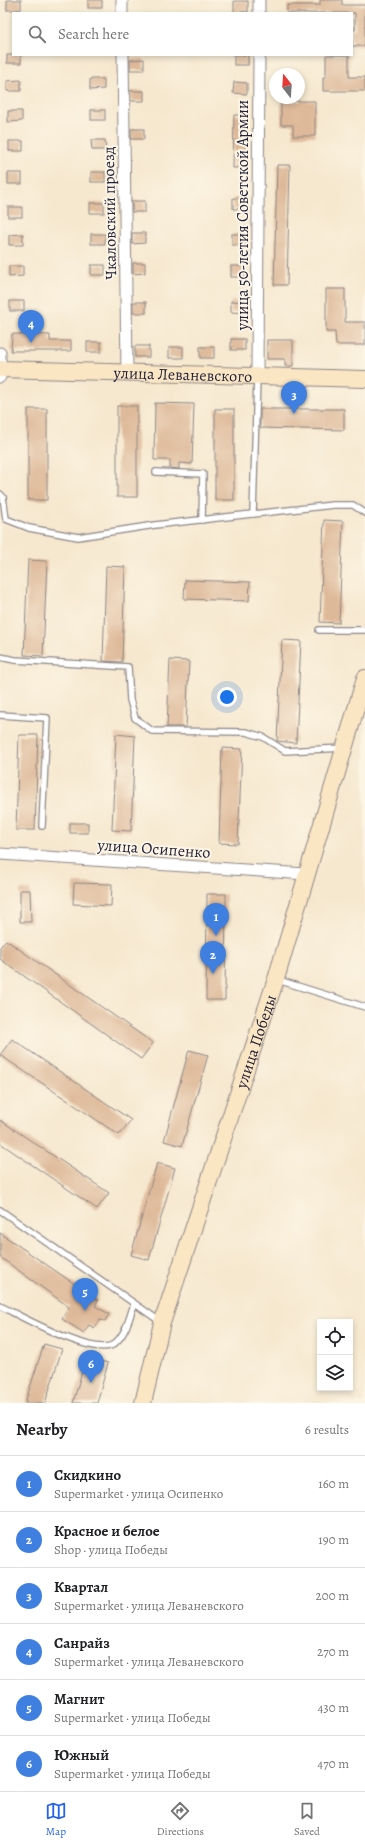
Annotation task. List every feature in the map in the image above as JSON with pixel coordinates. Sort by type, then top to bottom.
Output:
[{"type":"street","points":[[122,0],[122,12]]},
{"type":"street","points":[[259,0],[259,12]]},
{"type":"street","name":"Чкаловский проезд","points":[[123,56],[127,372]]},
{"type":"street","name":"улица 50-летия Советской Армии","points":[[257,376],[258,56]]},
{"type":"street","points":[[0,353],[0,377]]},
{"type":"street","name":"улица Леваневского","points":[[0,369],[365,379]]},
{"type":"street","name":"улица Победы","points":[[143,1403],[162,1323],[276,979],[365,678]]},
{"type":"street","name":"улица Осипенко","points":[[0,854],[306,874]]},
{"type":"lane","points":[[253,514],[257,376]]},
{"type":"lane","points":[[156,472],[203,474],[202,520]]},
{"type":"lane","points":[[0,494],[3,497],[6,519],[29,528],[78,537],[202,520],[333,505],[353,505],[365,513]]},
{"type":"lane","points":[[319,630],[365,630]]},
{"type":"lane","points":[[0,657],[15,660],[128,667],[130,700],[135,718],[152,731],[246,732],[263,737],[285,751],[344,748]]},
{"type":"lane","points":[[0,715],[47,718],[42,826]]},
{"type":"lane","points":[[276,979],[365,1008]]},
{"type":"lane","points":[[0,1210],[162,1323]]},
{"type":"lane","points":[[0,1306],[82,1344],[97,1348],[112,1345],[124,1334],[134,1304]]},
{"type":"building","points":[[7,0],[21,0],[21,10],[7,10]]},
{"type":"building","points":[[88,0],[102,0],[102,8],[88,8]]},
{"type":"building","points":[[320,0],[342,0],[342,5],[365,5],[365,46],[353,46],[355,13],[353,12],[287,12],[287,5],[320,5]]},
{"type":"building","points":[[234,1],[248,1],[248,12],[234,12]]},
{"type":"building","points":[[7,55],[21,56],[21,63],[7,63]]},
{"type":"building","points":[[234,56],[248,56],[248,65],[234,65]]},
{"type":"building","points":[[326,56],[349,56],[349,77],[365,77],[365,91],[323,91],[323,77],[326,77]]},
{"type":"building","points":[[144,59],[144,70],[130,70],[130,60]]},
{"type":"building","points":[[90,79],[104,79],[104,89],[90,90]]},
{"type":"building","points":[[21,80],[21,91],[7,91],[7,81]]},
{"type":"building","points":[[234,82],[247,83],[247,94],[233,93]]},
{"type":"building","points":[[130,91],[144,91],[144,101],[131,101]]},
{"type":"building","points":[[305,101],[315,101],[315,136],[293,136],[293,125],[281,125],[281,104],[305,104]]},
{"type":"building","points":[[91,110],[105,110],[105,120],[91,120]]},
{"type":"building","points":[[8,111],[22,111],[22,121],[8,122]]},
{"type":"building","points":[[234,115],[247,115],[247,168],[233,168]]},
{"type":"building","points":[[131,129],[144,129],[144,139],[131,139]]},
{"type":"building","points":[[91,140],[105,140],[106,150],[92,150]]},
{"type":"building","points":[[9,141],[23,141],[23,151],[9,151]]},
{"type":"building","points":[[277,165],[290,165],[287,285],[274,285]]},
{"type":"building","points":[[91,172],[105,172],[105,182],[91,182]]},
{"type":"building","points":[[8,173],[22,173],[22,184],[8,184]]},
{"type":"building","points":[[233,198],[247,199],[246,209],[233,209]]},
{"type":"building","points":[[132,201],[145,201],[145,212],[132,212]]},
{"type":"building","points":[[90,203],[104,203],[104,213],[90,213]]},
{"type":"building","points":[[8,207],[22,207],[22,217],[8,217]]},
{"type":"building","points":[[132,233],[145,233],[145,243],[132,244]]},
{"type":"building","points":[[23,234],[23,245],[9,245],[9,235]]},
{"type":"building","points":[[91,234],[105,234],[105,244],[91,244]]},
{"type":"building","points":[[232,234],[246,234],[246,245],[232,245]]},
{"type":"building","points":[[133,263],[145,263],[145,273],[133,274]]},
{"type":"building","points":[[91,265],[105,265],[105,275],[91,275]]},
{"type":"building","points":[[9,266],[23,266],[23,276],[9,277]]},
{"type":"building","points":[[231,266],[245,266],[245,277],[231,277]]},
{"type":"building","points":[[326,289],[345,289],[345,322],[365,322],[365,345],[336,345],[335,332],[326,332]]},
{"type":"building","points":[[10,301],[24,301],[24,311],[10,311]]},
{"type":"building","points":[[231,301],[245,302],[245,313],[231,312]]},
{"type":"building","points":[[133,302],[146,302],[146,313],[133,313]]},
{"type":"building","points":[[12,334],[50,335],[50,341],[71,341],[71,351],[11,351]]},
{"type":"building","points":[[231,339],[245,339],[245,350],[231,350]]},
{"type":"building","points":[[267,340],[293,340],[293,366],[285,366],[285,359],[267,359]]},
{"type":"building","points":[[87,342],[101,342],[101,352],[87,352]]},
{"type":"building","points":[[135,346],[149,346],[149,357],[135,357]]},
{"type":"building","points":[[169,347],[183,347],[183,358],[169,358]]},
{"type":"building","points":[[200,347],[214,347],[214,358],[200,358]]},
{"type":"building","points":[[155,403],[194,404],[192,464],[179,463],[179,469],[170,468],[170,460],[154,460]]},
{"type":"building","points":[[117,406],[137,406],[137,497],[117,497]]},
{"type":"building","points":[[28,409],[47,409],[47,500],[28,500]]},
{"type":"building","points":[[215,409],[234,409],[234,500],[215,500]]},
{"type":"building","points":[[260,409],[344,409],[344,430],[260,428]]},
{"type":"building","points":[[324,520],[343,521],[339,623],[320,622]]},
{"type":"building","points":[[28,560],[47,561],[43,656],[24,655]]},
{"type":"building","points":[[106,566],[125,567],[122,662],[103,661]]},
{"type":"building","points":[[185,580],[250,582],[249,601],[184,599]]},
{"type":"building","points":[[282,640],[301,641],[296,743],[277,741]]},
{"type":"building","points":[[170,660],[189,661],[186,727],[167,727]]},
{"type":"building","points":[[116,734],[135,736],[131,831],[112,830]]},
{"type":"building","points":[[19,735],[38,735],[35,830],[16,830]]},
{"type":"building","points":[[222,748],[242,749],[238,844],[219,843]]},
{"type":"building","points":[[70,823],[88,823],[88,833],[70,833]]},
{"type":"building","points":[[74,883],[112,884],[111,906],[73,904]]},
{"type":"building","points":[[20,890],[30,890],[31,922],[20,922]]},
{"type":"building","points":[[207,894],[226,894],[225,1000],[206,1000]]},
{"type":"building","points":[[6,940],[153,1043],[141,1059],[0,959],[0,947]]},
{"type":"building","points":[[12,1039],[131,1120],[119,1135],[0,1055]]},
{"type":"building","points":[[189,1050],[208,1055],[182,1146],[164,1141]]},
{"type":"building","points":[[0,1120],[109,1193],[97,1209],[0,1143]]},
{"type":"building","points":[[157,1163],[175,1168],[149,1260],[131,1255]]},
{"type":"building","points":[[0,1233],[98,1300],[95,1306],[109,1314],[105,1321],[100,1320],[95,1328],[89,1325],[84,1333],[62,1319],[69,1307],[0,1257]]},
{"type":"building","points":[[44,1344],[62,1349],[45,1403],[25,1403]]},
{"type":"building","points":[[86,1357],[108,1363],[97,1403],[73,1403]]},
{"type":"place","name":"Санрайз","points":[[31,343]]},
{"type":"place","name":"Квартал","points":[[294,414]]},
{"type":"place","name":"Скидкино","points":[[216,936]]},
{"type":"place","name":"Красное и белое","points":[[213,974]]},
{"type":"place","name":"Магнит","points":[[85,1311]]},
{"type":"place","name":"Южный","points":[[91,1383]]}]
